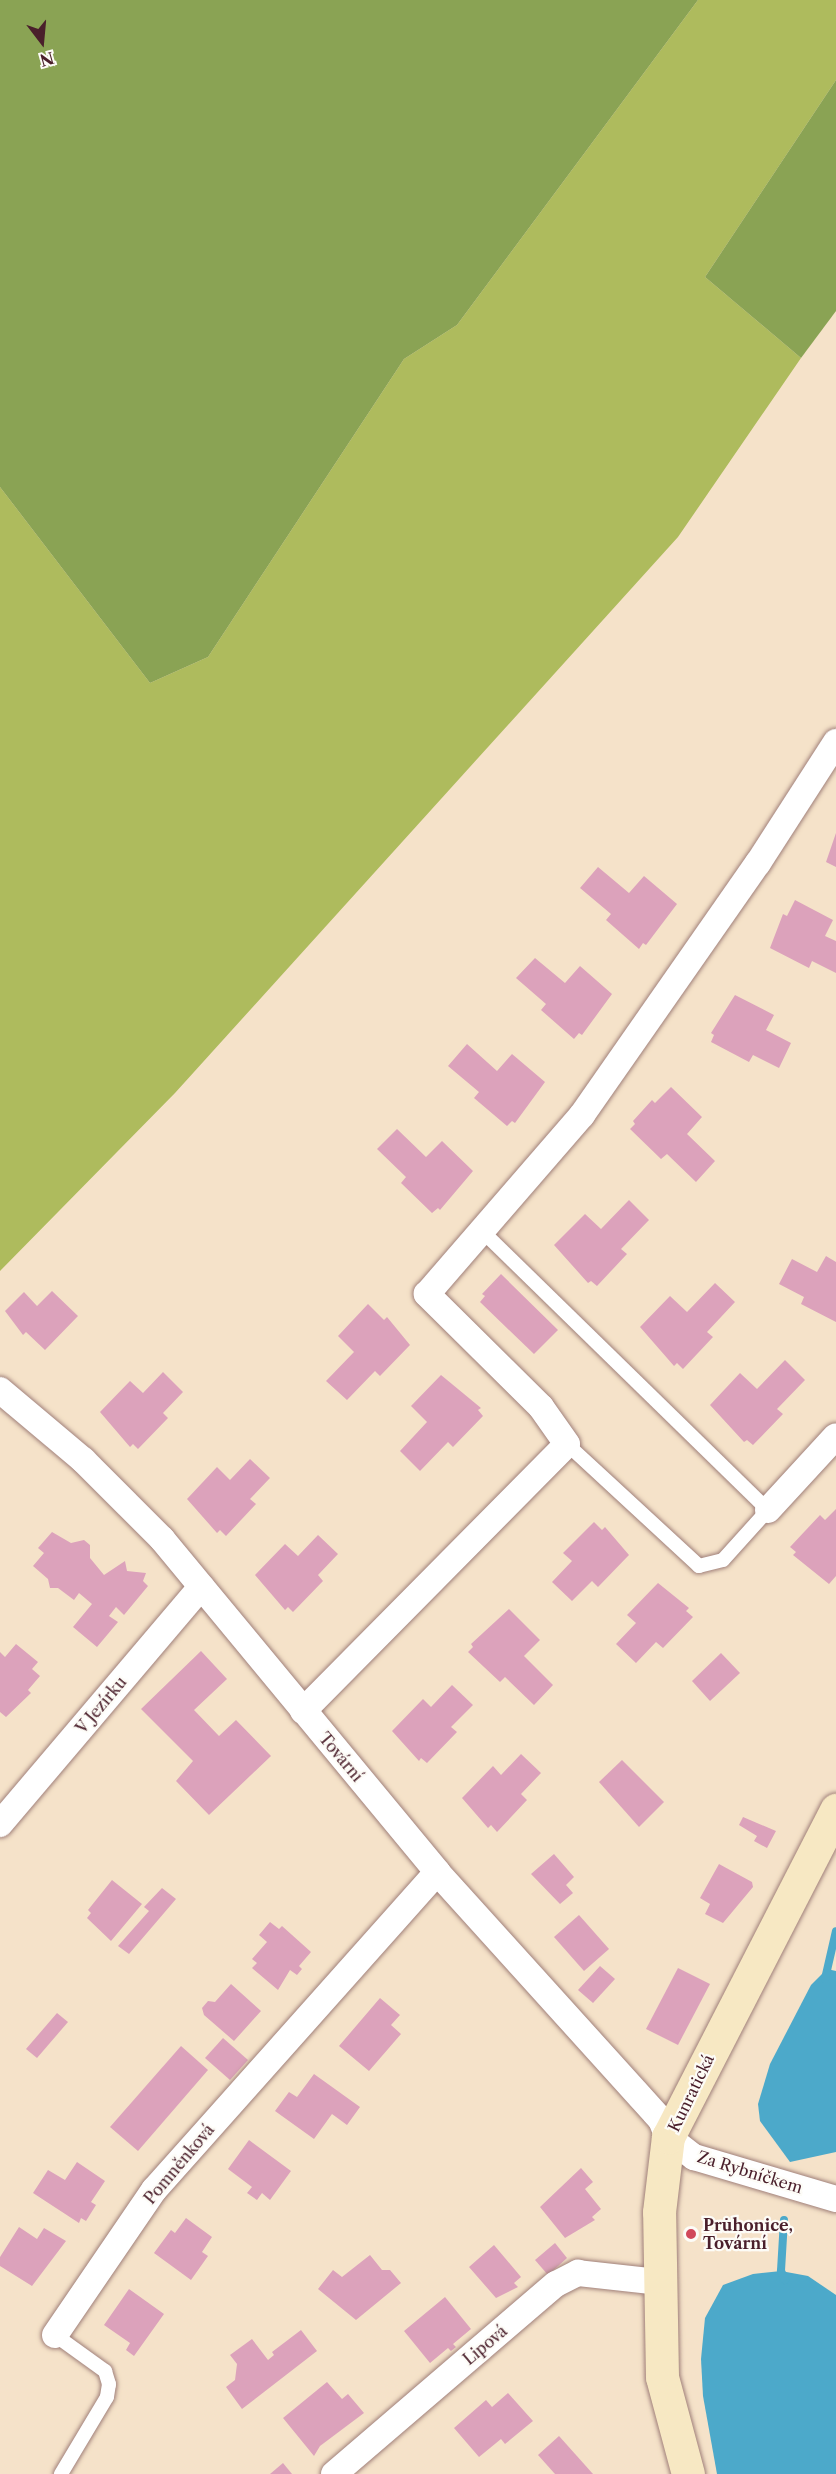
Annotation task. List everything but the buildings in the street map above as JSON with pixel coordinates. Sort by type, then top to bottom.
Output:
[{"type":"street","points":[[303,1711],[567,1444],[541,1407],[427,1294],[582,1115],[758,863],[836,742]]},
{"type":"street","name":"Tovární","points":[[0,1390],[83,1460],[162,1539],[437,1872],[661,2120],[669,2137]]},
{"type":"street","points":[[768,1510],[836,1436]]},
{"type":"street","name":"V Jezírku","points":[[0,1824],[201,1587]]},
{"type":"street","name":"Kunratická","points":[[688,2474],[662,2377],[659,2212],[669,2137],[836,1810]]},
{"type":"street","name":"Pomněnková","points":[[55,2336],[154,2190],[437,1872]]},
{"type":"street","name":"Za Rybníčkem","points":[[669,2137],[694,2157],[836,2199]]},
{"type":"street","name":"Lipová","points":[[334,2474],[556,2284],[578,2273],[659,2282]]},
{"type":"lane","points":[[481,1230],[768,1510],[723,1560],[699,1566],[567,1444]]},
{"type":"lane","name":"Pomněnková","points":[[55,2336],[105,2371],[109,2384],[107,2397],[61,2474]]},
{"type":"green space","points":[[0,0],[698,0],[457,325],[404,359],[208,657],[150,683],[0,487]]},
{"type":"green space","points":[[698,0],[836,0],[836,80],[705,277],[801,358],[678,537],[175,1093],[0,1271],[0,487],[150,683],[208,657],[404,359],[457,325]]},
{"type":"green space","points":[[836,80],[836,311],[801,358],[705,277]]},
{"type":"water","points":[[827,1969],[836,1971],[836,2152],[790,2162],[760,2121],[758,2104],[770,2064],[811,1985]]},
{"type":"water","points":[[781,2271],[808,2276],[836,2295],[836,2474],[717,2474],[703,2396],[701,2359],[705,2318],[723,2285],[753,2274]]},
{"type":"waterway","points":[[825,1979],[836,1931]]},
{"type":"waterway","points":[[784,2220],[781,2271],[785,2280]]},
{"type":"place","name":"Průhonice, Tovární","points":[[691,2234]]}]
